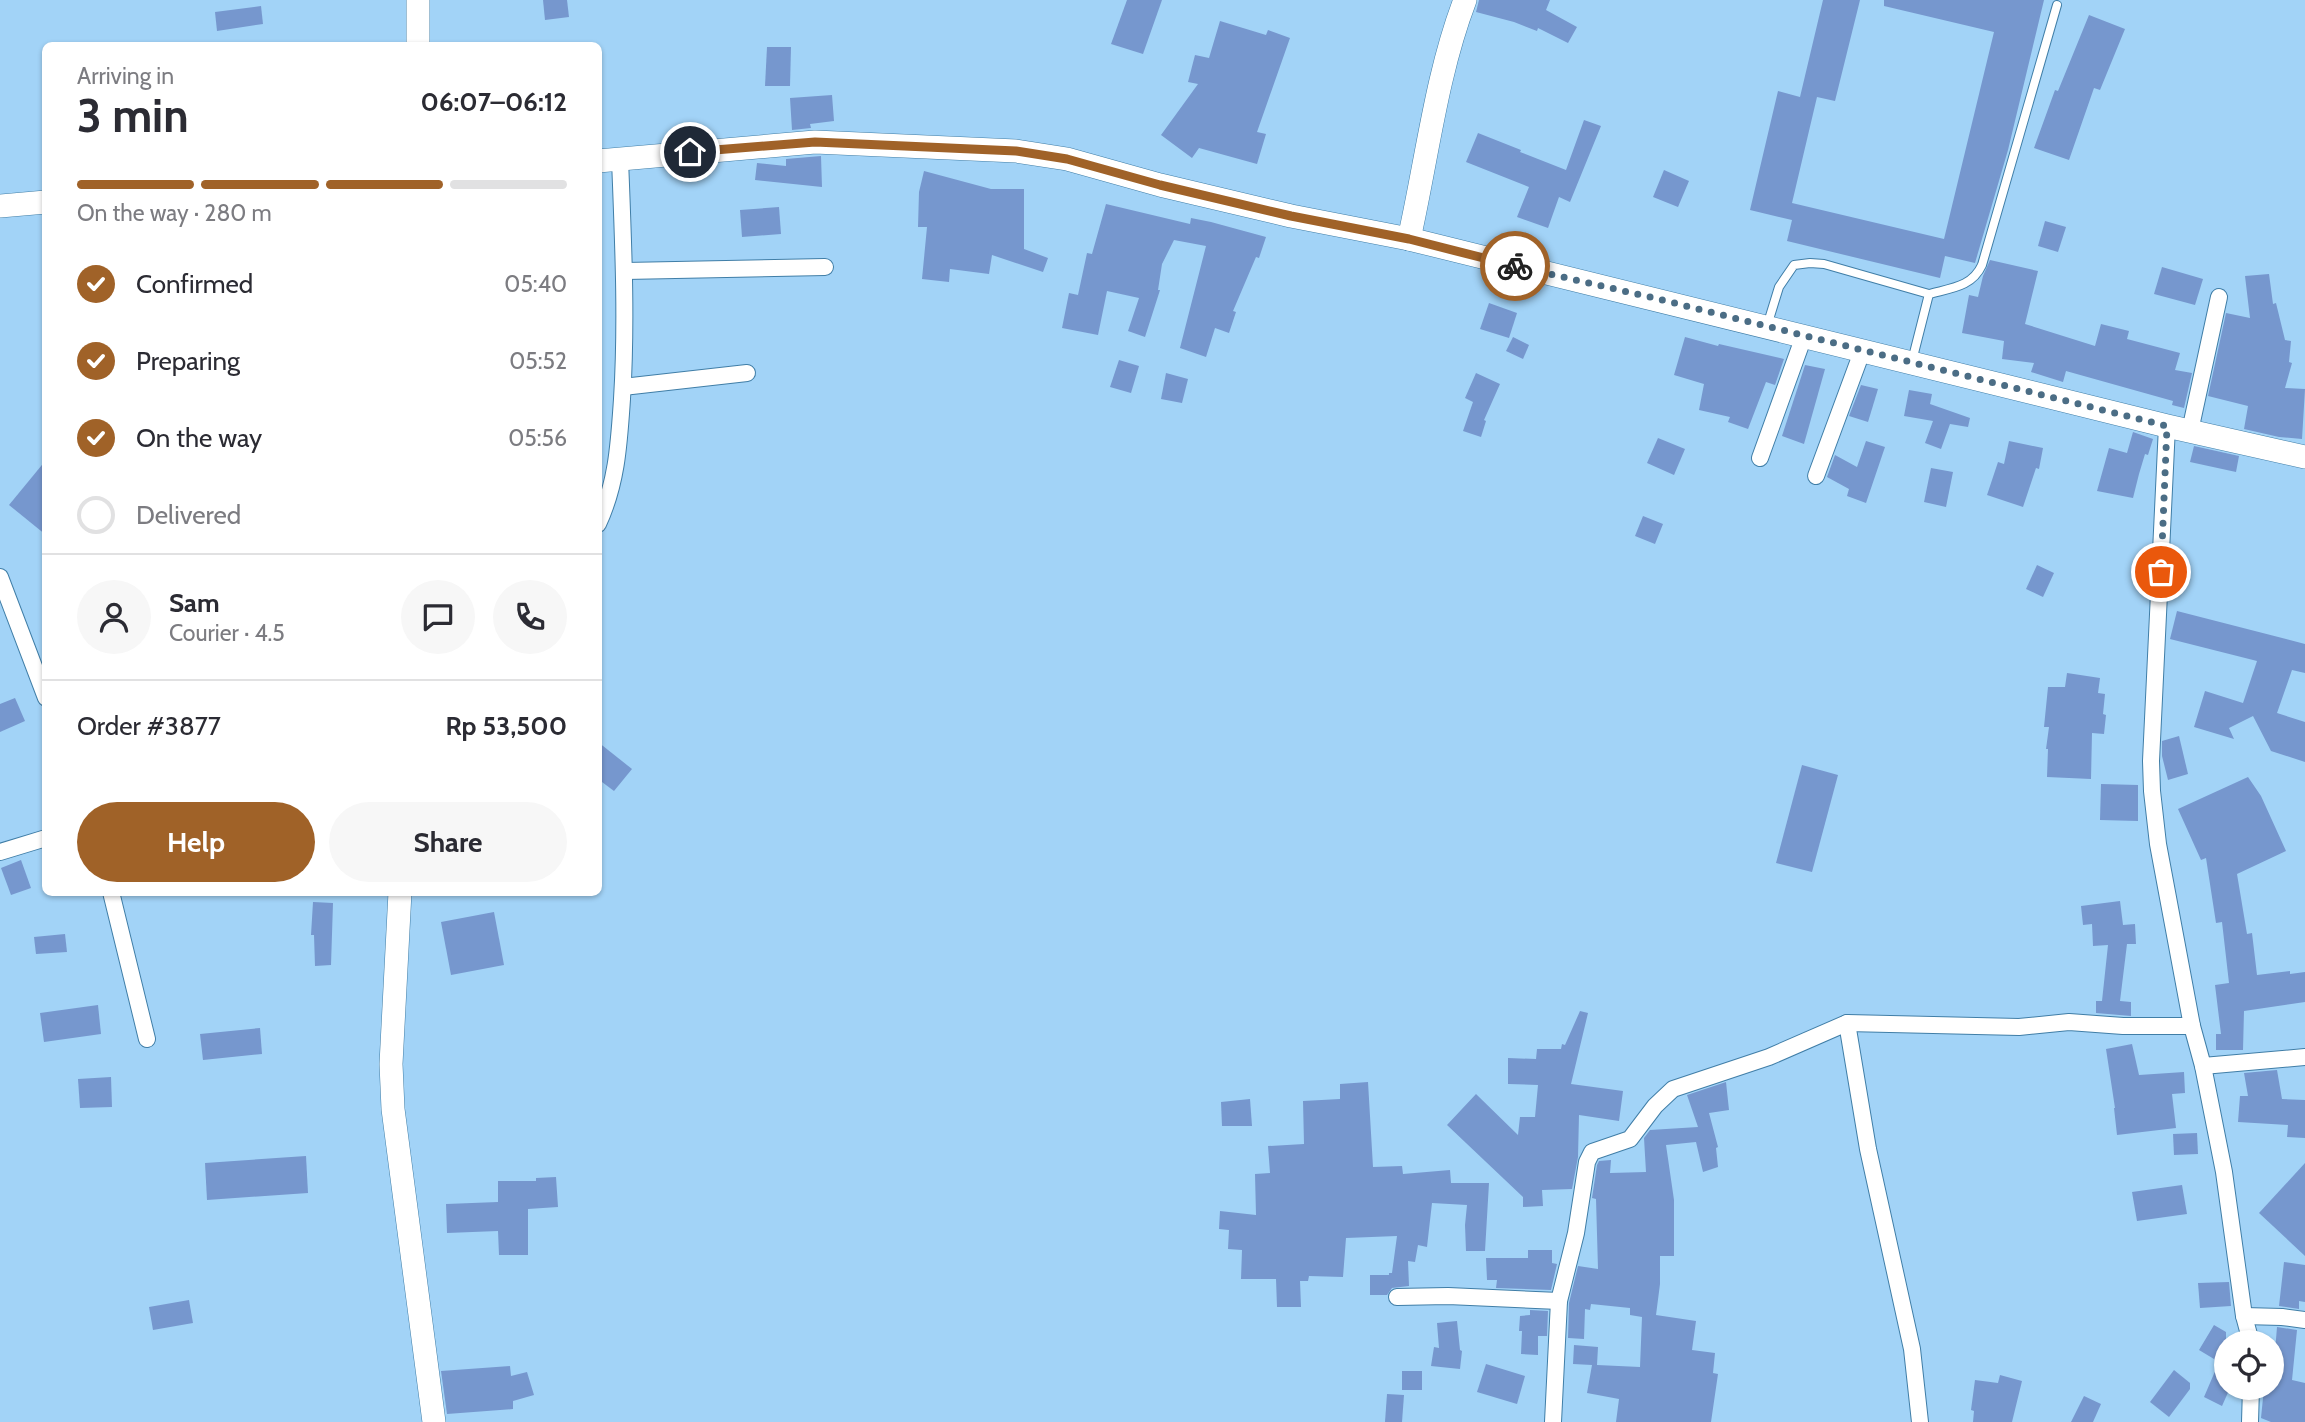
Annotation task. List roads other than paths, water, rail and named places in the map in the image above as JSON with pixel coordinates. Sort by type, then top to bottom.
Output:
[{"type":"street","points":[[418,0],[418,42]]},
{"type":"street","points":[[1409,239],[1454,28],[1465,0]]},
{"type":"street","points":[[602,516],[618,466],[623,387],[625,271],[609,160],[789,144],[865,143],[985,149],[1067,159],[1186,192],[1409,239],[2179,429],[2305,457]]},
{"type":"street","points":[[0,206],[42,202]]},
{"type":"street","points":[[625,271],[825,267]]},
{"type":"street","points":[[2219,297],[2179,429],[2152,735],[2152,791],[2158,844],[2192,1026],[2203,1066],[2224,1172],[2248,1330]]},
{"type":"street","points":[[1760,458],[1804,336]]},
{"type":"street","points":[[1816,476],[1863,349]]},
{"type":"street","points":[[623,387],[747,373]]},
{"type":"street","points":[[0,577],[5,607],[42,689]]},
{"type":"street","points":[[0,852],[42,839]]},
{"type":"street","points":[[112,896],[147,1039]]},
{"type":"street","points":[[400,896],[391,1064],[393,1109],[434,1422]]},
{"type":"street","points":[[1553,1422],[1559,1301],[1576,1233],[1587,1162],[1591,1153],[1630,1139],[1655,1106],[1673,1089],[1769,1057],[1847,1023],[2019,1027],[2078,1022],[2123,1026],[2192,1026]]},
{"type":"street","points":[[1847,1023],[1868,1149],[1912,1349],[1920,1422]]},
{"type":"street","points":[[2203,1066],[2305,1057]]},
{"type":"street","points":[[1397,1297],[1448,1296],[1559,1301]]},
{"type":"street","points":[[2244,1316],[2305,1320]]},
{"type":"street","points":[[2250,1422],[2251,1400]]},
{"type":"lane","points":[[1766,327],[1779,287],[1794,265],[1824,264],[1929,294],[1965,285],[1975,277],[1982,265],[2057,5]]},
{"type":"lane","points":[[1911,363],[1929,294]]}]
